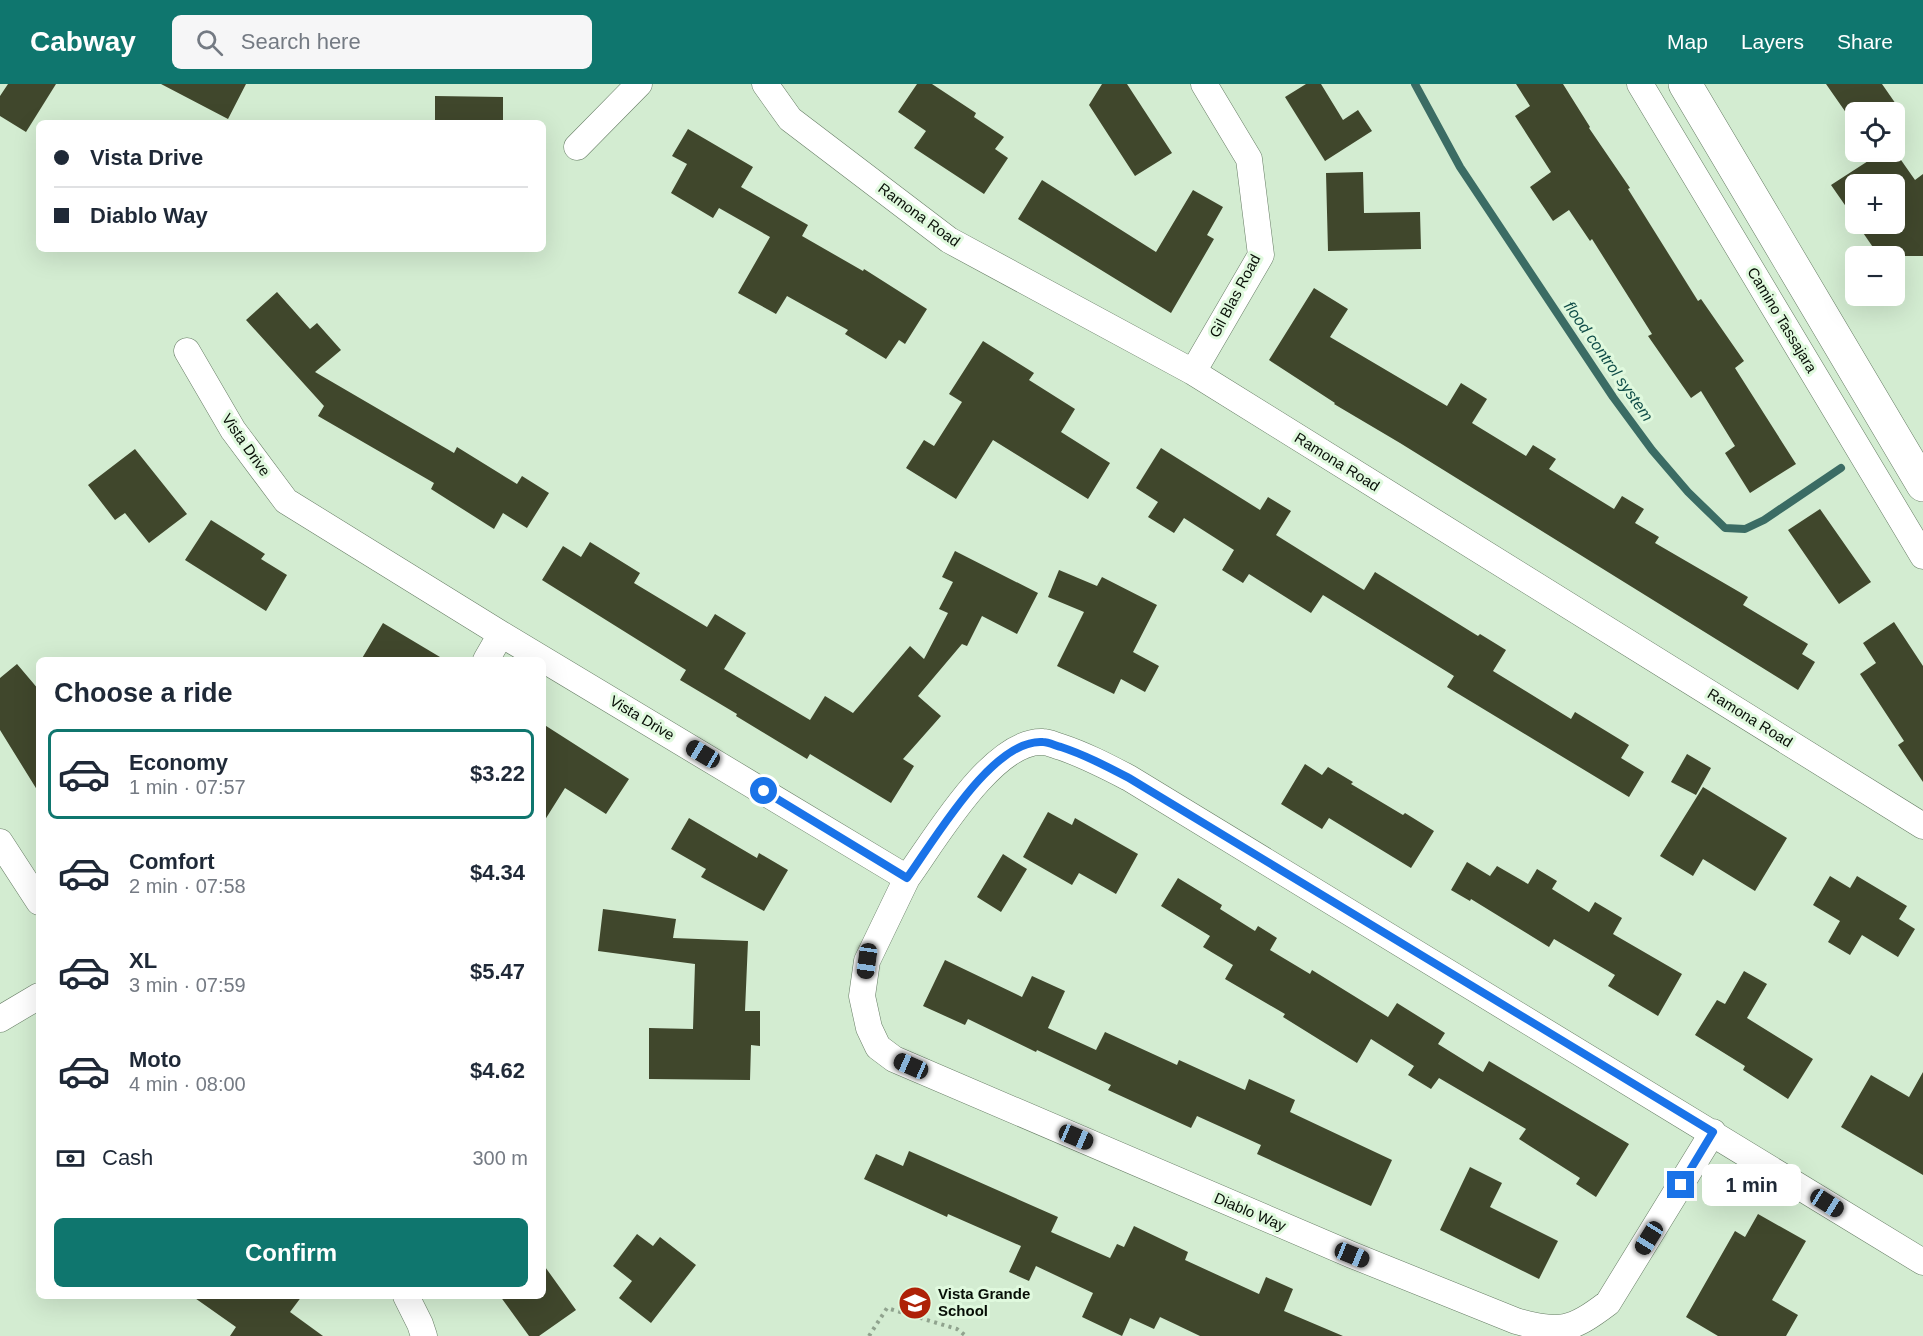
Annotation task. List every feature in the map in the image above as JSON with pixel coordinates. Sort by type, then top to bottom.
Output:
[{"type":"street","points":[[578,147],[639,84]]},
{"type":"street","name":"Ramona Road","points":[[765,84],[790,119],[949,240],[1193,372],[1923,826]]},
{"type":"street","name":"Gil Blas Road","points":[[1193,372],[1261,255],[1250,159],[1204,84]]},
{"type":"street","name":"Camino Tassajara","points":[[1640,84],[1923,556]]},
{"type":"street","points":[[1684,84],[1923,485]]},
{"type":"street","name":"Vista Drive","points":[[187,351],[233,430],[286,501],[539,657]]},
{"type":"street","points":[[488,657],[501,634]]},
{"type":"street","name":"Vista Drive","points":[[546,661],[907,878]]},
{"type":"street","points":[[907,878],[978,778],[1007,753],[1024,745],[1044,742],[1085,755],[1129,778],[1923,1262]]},
{"type":"street","points":[[0,842],[36,897]]},
{"type":"street","name":"Diablo Way","points":[[907,878],[867,961],[862,996],[870,1028],[878,1047],[894,1059],[1352,1255],[1516,1321],[1537,1327],[1562,1329],[1584,1322],[1608,1303],[1713,1132]]},
{"type":"street","points":[[0,1019],[36,998]]},
{"type":"street","points":[[408,1299],[424,1336]]},
{"type":"path","points":[[869,1336],[887,1308],[957,1329],[966,1336]]},
{"type":"building","points":[[8,84],[56,84],[26,132],[0,116],[0,96]]},
{"type":"building","points":[[161,84],[246,84],[228,119]]},
{"type":"building","points":[[917,84],[932,84],[976,113],[974,117],[1004,137],[995,149],[1008,158],[984,194],[914,148],[926,131],[898,112]]},
{"type":"building","points":[[1102,84],[1127,84],[1172,153],[1135,176],[1089,105]]},
{"type":"building","points":[[1306,84],[1321,84],[1343,120],[1358,110],[1372,131],[1325,161],[1285,97]]},
{"type":"building","points":[[1516,84],[1563,84],[1589,128],[1630,188],[1628,189],[1698,301],[1701,299],[1744,361],[1735,368],[1796,464],[1750,493],[1725,453],[1735,446],[1701,391],[1691,398],[1648,336],[1652,334],[1592,239],[1590,241],[1569,210],[1553,221],[1530,187],[1551,172],[1515,116],[1530,106]]},
{"type":"building","points":[[1826,84],[1882,84],[1895,102],[1845,102],[1845,111]]},
{"type":"building","points":[[435,96],[503,97],[503,120],[435,120]]},
{"type":"building","points":[[688,129],[753,167],[741,187],[808,225],[802,236],[863,271],[864,269],[927,309],[905,344],[899,340],[886,359],[845,334],[848,330],[787,296],[776,314],[738,293],[770,237],[719,208],[713,218],[671,193],[687,164],[672,156]]},
{"type":"building","points":[[1867,162],[1902,162],[1915,180],[1923,174],[1923,256],[1905,256],[1905,246],[1872,246],[1864,234],[1905,234],[1905,174],[1848,174]]},
{"type":"building","points":[[1363,172],[1364,213],[1420,212],[1421,249],[1328,251],[1326,173]]},
{"type":"building","points":[[1845,176],[1845,205],[1831,185]]},
{"type":"building","points":[[1042,180],[1156,252],[1193,190],[1223,207],[1207,235],[1214,239],[1171,313],[1018,219]]},
{"type":"building","points":[[1314,288],[1348,309],[1330,337],[1447,406],[1461,383],[1487,399],[1472,423],[1526,456],[1533,445],[1556,459],[1549,469],[1614,509],[1622,496],[1644,509],[1635,523],[1659,537],[1655,543],[1748,597],[1743,605],[1808,644],[1802,654],[1815,662],[1798,690],[1334,404],[1269,360]]},
{"type":"building","points":[[277,292],[310,329],[317,323],[341,350],[315,372],[454,453],[457,447],[517,484],[522,476],[549,493],[527,528],[503,513],[494,529],[431,489],[434,483],[318,416],[324,406],[246,320]]},
{"type":"building","points":[[983,341],[1034,373],[1029,380],[1075,409],[1061,432],[1110,463],[1088,499],[993,440],[956,499],[906,468],[924,440],[934,446],[962,402],[949,394]]},
{"type":"building","points":[[1161,448],[1260,510],[1268,497],[1291,511],[1276,535],[1364,590],[1375,572],[1478,636],[1480,634],[1506,650],[1493,671],[1571,719],[1575,712],[1629,745],[1621,758],[1644,772],[1629,797],[1447,687],[1454,676],[1323,595],[1311,613],[1249,574],[1243,583],[1222,570],[1234,550],[1184,518],[1174,533],[1148,517],[1158,502],[1136,488]]},
{"type":"building","points":[[135,449],[187,514],[149,543],[125,513],[115,520],[88,485]]},
{"type":"building","points":[[1820,509],[1871,582],[1839,604],[1788,530]]},
{"type":"building","points":[[211,520],[265,554],[261,559],[287,575],[266,611],[185,560]]},
{"type":"building","points":[[590,542],[640,573],[634,583],[707,627],[715,614],[746,633],[724,669],[810,720],[825,696],[853,713],[910,646],[924,659],[948,613],[939,609],[953,582],[942,577],[955,551],[1038,593],[1017,634],[982,616],[967,646],[962,644],[918,696],[941,716],[903,759],[914,766],[891,803],[810,754],[807,759],[736,716],[737,714],[680,680],[686,670],[542,580],[563,546],[581,557]]},
{"type":"building","points":[[1059,570],[1097,586],[1102,577],[1157,605],[1133,652],[1159,666],[1145,692],[1121,679],[1114,694],[1057,666],[1084,612],[1048,597]]},
{"type":"building","points":[[1894,622],[1923,666],[1923,782],[1898,745],[1904,741],[1860,674],[1876,663],[1863,643]]},
{"type":"building","points":[[383,623],[440,657],[363,657]]},
{"type":"building","points":[[17,664],[36,686],[36,788],[0,730],[0,678]]},
{"type":"building","points":[[546,726],[629,779],[606,814],[565,788],[546,818]]},
{"type":"building","points":[[1687,754],[1711,768],[1696,795],[1671,782]]},
{"type":"building","points":[[1305,764],[1322,775],[1328,767],[1353,782],[1351,784],[1434,831],[1411,868],[1329,818],[1322,829],[1281,804]]},
{"type":"building","points":[[1703,787],[1787,838],[1755,891],[1703,859],[1693,876],[1660,856]]},
{"type":"building","points":[[1048,812],[1072,825],[1075,818],[1138,854],[1116,894],[1079,873],[1072,885],[1023,857]]},
{"type":"building","points":[[689,818],[757,858],[759,853],[788,870],[764,911],[701,877],[706,869],[671,849]]},
{"type":"building","points":[[1003,854],[1027,869],[1001,912],[977,897]]},
{"type":"building","points":[[1467,862],[1490,876],[1497,866],[1528,884],[1537,869],[1557,881],[1552,889],[1589,912],[1595,902],[1622,918],[1613,934],[1682,974],[1658,1016],[1608,986],[1615,975],[1554,939],[1549,947],[1471,899],[1470,901],[1451,890]]},
{"type":"building","points":[[1830,876],[1850,888],[1857,876],[1907,906],[1899,919],[1915,929],[1898,957],[1862,935],[1850,955],[1828,942],[1840,921],[1813,905]]},
{"type":"building","points":[[1178,878],[1222,905],[1220,909],[1255,931],[1258,926],[1277,938],[1270,950],[1310,974],[1312,970],[1388,1017],[1397,1003],[1445,1033],[1438,1044],[1483,1072],[1489,1061],[1629,1144],[1596,1197],[1576,1184],[1580,1178],[1519,1139],[1526,1129],[1439,1078],[1431,1089],[1408,1075],[1414,1066],[1371,1039],[1357,1063],[1283,1017],[1285,1014],[1225,979],[1233,965],[1203,947],[1210,936],[1161,906]]},
{"type":"building","points":[[603,909],[676,919],[673,938],[748,941],[745,1011],[760,1011],[760,1046],[751,1045],[750,1080],[649,1079],[649,1028],[693,1029],[695,964],[598,951]]},
{"type":"building","points":[[945,960],[1022,997],[1032,976],[1065,991],[1048,1028],[1096,1050],[1105,1032],[1177,1065],[1179,1060],[1245,1090],[1249,1079],[1295,1100],[1290,1112],[1392,1160],[1371,1206],[1257,1154],[1261,1145],[1197,1116],[1191,1128],[1108,1090],[1111,1085],[1037,1050],[1036,1052],[968,1019],[965,1025],[923,1006]]},
{"type":"building","points":[[1744,971],[1767,984],[1747,1018],[1813,1059],[1788,1099],[1743,1070],[1745,1066],[1695,1035],[1717,1000],[1725,1004]]},
{"type":"building","points":[[1923,1072],[1923,1175],[1841,1127],[1871,1075],[1909,1097]]},
{"type":"building","points":[[909,1151],[1058,1217],[1051,1232],[1110,1258],[1117,1244],[1124,1247],[1134,1226],[1188,1252],[1185,1260],[1259,1294],[1266,1277],[1293,1289],[1284,1311],[1343,1336],[1200,1336],[1160,1317],[1154,1329],[1130,1318],[1122,1336],[1082,1317],[1093,1293],[1036,1266],[1029,1281],[1009,1272],[1021,1246],[948,1214],[947,1217],[864,1179],[876,1154],[903,1166]]},
{"type":"building","points":[[1470,1167],[1502,1183],[1490,1207],[1558,1241],[1539,1279],[1440,1230]]},
{"type":"building","points":[[1758,1214],[1806,1241],[1772,1300],[1798,1315],[1786,1336],[1718,1336],[1686,1317],[1735,1231],[1745,1237]]},
{"type":"building","points":[[637,1234],[653,1246],[660,1237],[696,1265],[651,1323],[619,1298],[632,1281],[613,1266]]},
{"type":"building","points":[[546,1268],[576,1310],[539,1336],[529,1336],[502,1299],[546,1299]]},
{"type":"building","points":[[196,1299],[300,1299],[290,1312],[323,1336],[230,1336],[236,1327]]},
{"type":"waterway","name":"flood control system","points":[[1415,84],[1460,167],[1613,397],[1652,450],[1688,492],[1725,528],[1745,529],[1764,520],[1841,468]]},
{"type":"place","name":"Vista Grande School","points":[[915,1303]]},
{"type":"route","points":[[764,791],[907,878],[978,778],[1007,753],[1024,745],[1044,742],[1085,755],[1129,778],[1713,1132],[1681,1185]]}]
